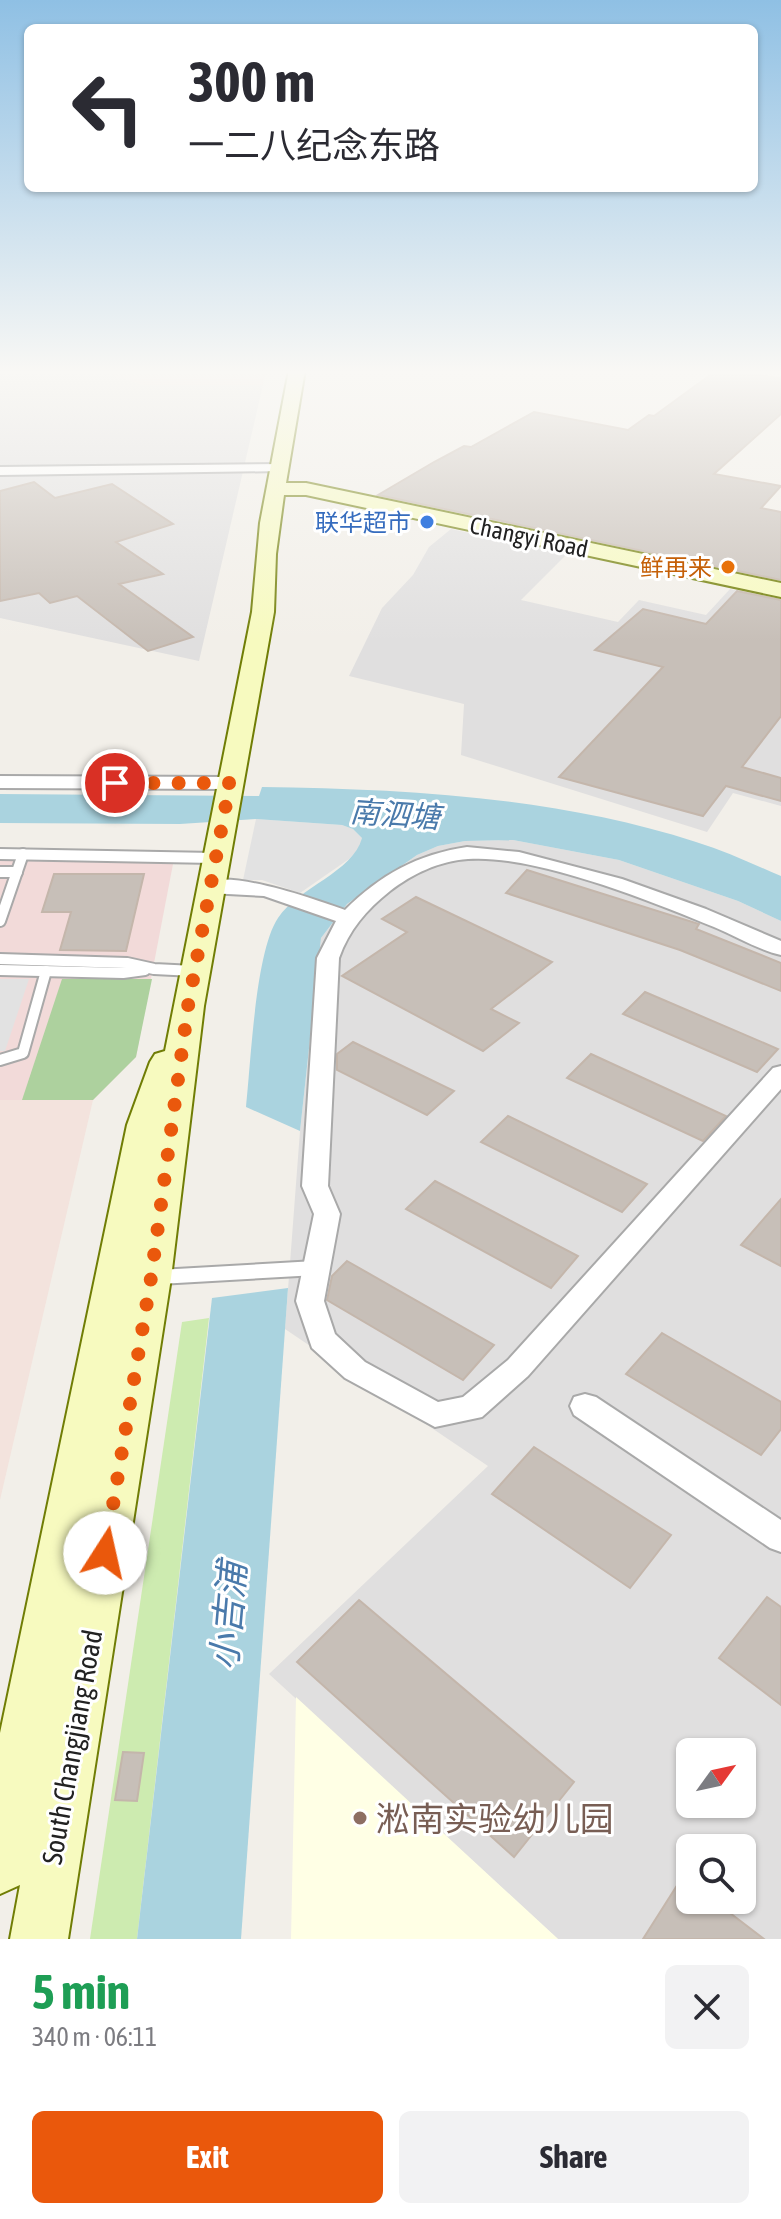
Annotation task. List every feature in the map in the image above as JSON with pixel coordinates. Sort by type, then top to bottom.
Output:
[{"type":"main road","name":"South Changjiang Road","points":[[39,1939],[151,1278],[191,988],[263,612],[263,592],[282,460]]},
{"type":"main road","name":"Changyi Road","points":[[279,478],[306,489],[781,590]]},
{"type":"main road","points":[[0,1866],[145,1125],[191,988]]},
{"type":"street","points":[[0,471],[279,478]]},
{"type":"street","points":[[0,782],[229,789]]},
{"type":"street","points":[[781,949],[702,912],[620,883],[511,855],[457,854],[414,866],[335,920],[328,958],[315,1186],[327,1214],[310,1301],[322,1340],[355,1370],[435,1415],[471,1408],[518,1368],[781,1074]]},
{"type":"street","points":[[211,873],[335,920]]},
{"type":"street","points":[[585,1406],[781,1538]]},
{"type":"lane","points":[[0,854],[211,873]]},
{"type":"lane","points":[[0,921],[23,854]]},
{"type":"lane","points":[[0,872],[17,872]]},
{"type":"lane","points":[[0,959],[127,963],[154,969],[191,988]]},
{"type":"lane","points":[[0,970],[123,973],[154,969]]},
{"type":"lane","points":[[0,1060],[23,1053],[46,971]]},
{"type":"lane","points":[[151,1278],[316,1268]]},
{"type":"shaded area","points":[[0,460],[245,460],[199,661],[0,618]]},
{"type":"shaded area","points":[[451,529],[567,554],[521,600],[618,622],[639,600],[706,615],[730,589],[781,601],[781,806],[733,793],[707,832],[461,755],[464,704],[349,676],[382,608],[413,575],[429,547]]},
{"type":"shaded area","points":[[256,819],[342,825],[353,829],[362,838],[360,848],[300,893],[262,880],[243,880]]},
{"type":"shaded area","points":[[513,840],[619,860],[738,901],[781,921],[781,1939],[558,1939],[269,1674],[488,1466],[285,1329],[300,1131],[321,938],[347,904],[417,855],[438,846],[465,841]]},
{"type":"shaded area","points":[[0,859],[173,864],[136,1057],[93,1100],[0,1100]]},
{"type":"shaded area","points":[[0,979],[29,979],[5,1051],[0,1051]]},
{"type":"shaded area","points":[[0,1100],[93,1100],[0,1500]]},
{"type":"shaded area","name":"淞南实验幼儿园","points":[[296,1697],[558,1939],[291,1939]]},
{"type":"green space","points":[[62,979],[152,979],[136,1057],[93,1100],[22,1100]]},
{"type":"green space","points":[[209,1318],[137,1939],[90,1939],[182,1322]]},
{"type":"water","name":"南泗塘","points":[[262,787],[371,790],[481,798],[535,805],[643,827],[707,846],[781,876],[781,921],[738,901],[619,860],[513,840],[465,841],[438,846],[417,855],[347,904],[321,938],[300,1131],[246,1107],[255,1009],[264,956],[270,934],[287,907],[348,860],[362,838],[353,829],[342,825],[256,819],[180,824],[0,823],[0,794],[259,796]]},
{"type":"water","name":"小吉浦","points":[[288,1288],[241,1939],[137,1939],[212,1298]]},
{"type":"building","points":[[729,460],[714,474],[781,486],[761,508],[781,512],[781,580],[378,495],[434,462]]},
{"type":"building","points":[[34,482],[55,498],[112,484],[173,524],[116,542],[163,574],[119,584],[193,637],[148,651],[77,596],[50,603],[39,593],[0,601],[0,491]]},
{"type":"building","points":[[737,591],[781,600],[781,716],[742,767],[781,778],[781,801],[726,786],[703,816],[559,777],[663,667],[595,650],[643,609],[706,624]]},
{"type":"building","points":[[527,870],[699,924],[696,929],[781,963],[781,991],[680,950],[506,893]]},
{"type":"building","points":[[54,874],[144,874],[126,951],[60,950],[71,912],[42,912]]},
{"type":"building","points":[[416,897],[552,962],[491,1009],[519,1023],[483,1051],[342,976],[407,932],[382,919]]},
{"type":"building","points":[[645,992],[778,1049],[757,1072],[623,1014]]},
{"type":"building","points":[[353,1042],[454,1091],[427,1115],[337,1070],[337,1054]]},
{"type":"building","points":[[591,1054],[726,1116],[703,1141],[567,1078]]},
{"type":"building","points":[[508,1116],[647,1184],[622,1212],[481,1142]]},
{"type":"building","points":[[435,1181],[578,1256],[551,1288],[406,1209]]},
{"type":"building","points":[[781,1199],[781,1266],[741,1245]]},
{"type":"building","points":[[347,1261],[494,1345],[463,1380],[327,1300],[332,1276]]},
{"type":"building","points":[[662,1333],[781,1402],[781,1429],[761,1455],[626,1374]]},
{"type":"building","points":[[534,1447],[671,1535],[630,1588],[492,1494]]},
{"type":"building","points":[[767,1597],[781,1607],[781,1705],[719,1658]]},
{"type":"building","points":[[359,1600],[574,1782],[514,1857],[297,1662]]},
{"type":"building","points":[[123,1752],[144,1753],[137,1801],[115,1800]]},
{"type":"building","points":[[676,1887],[676,1914],[731,1914],[764,1939],[643,1939]]},
{"type":"place","name":"联华超市","points":[[427,522]]},
{"type":"place","name":"鲜再来","points":[[728,567]]},
{"type":"place","name":"淞南实验幼儿园","points":[[360,1818]]},
{"type":"route","points":[[105,1553],[151,1278],[188,1006],[230,783],[115,783]]}]
